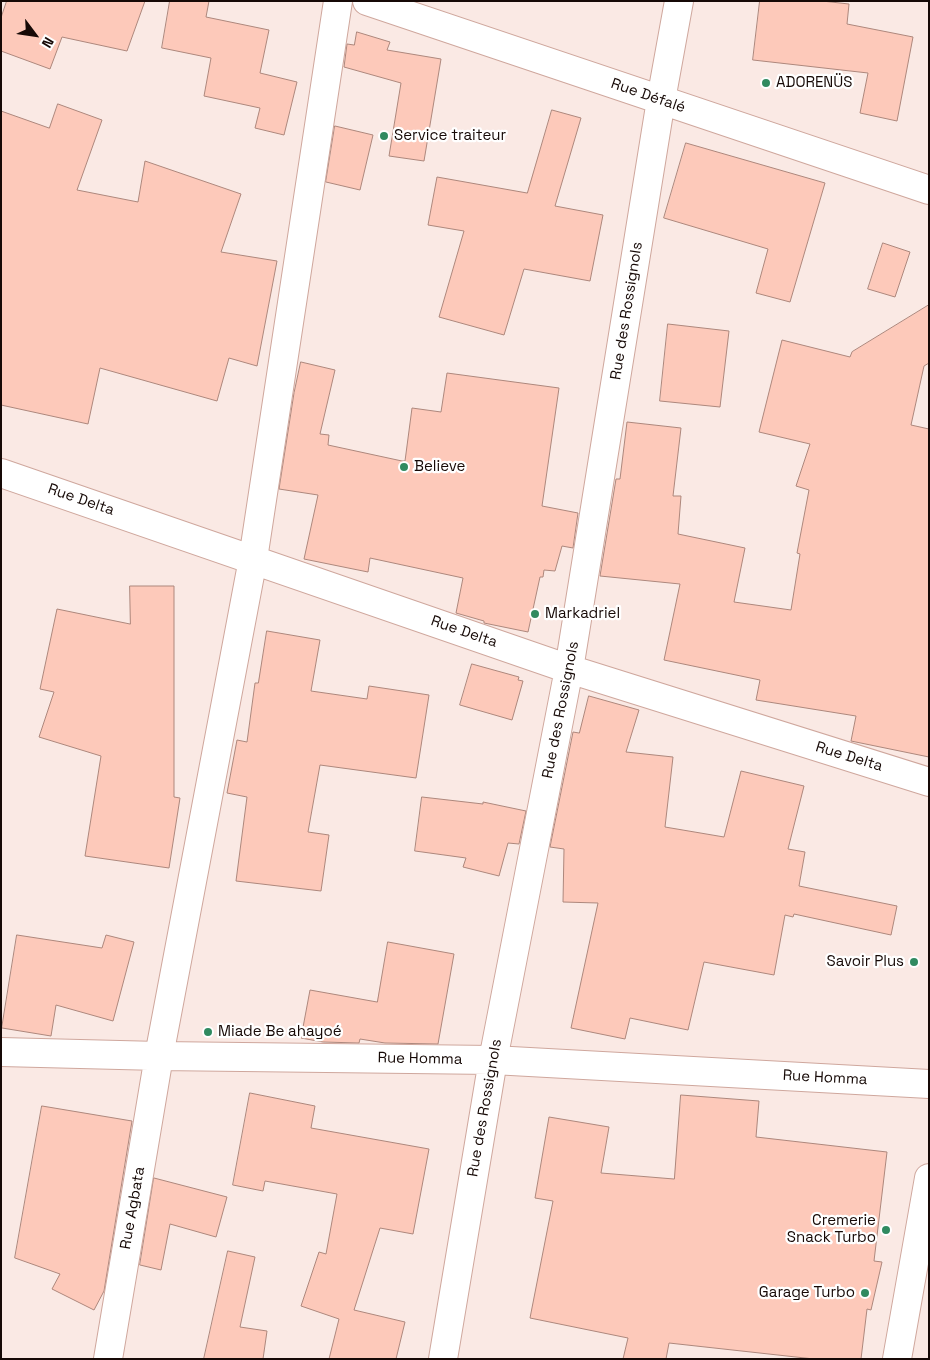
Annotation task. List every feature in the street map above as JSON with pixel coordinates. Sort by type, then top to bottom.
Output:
[{"type":"street","name":"Rue Agbata","points":[[108,1359],[159,1056],[253,559],[338,1]]},
{"type":"street","name":"Rue Défalé","points":[[367,1],[929,190]]},
{"type":"street","name":"Rue des Rossignols","points":[[443,1359],[493,1060],[569,669],[661,100],[679,1]]},
{"type":"street","name":"Rue Delta","points":[[1,473],[569,669],[929,782]]},
{"type":"street","name":"Rue Homma","points":[[1,1052],[493,1060],[929,1084]]},
{"type":"street","points":[[897,1359],[929,1178]]},
{"type":"building","points":[[7,1],[145,1],[127,51],[62,37],[50,69],[1,51],[1,18]]},
{"type":"building","points":[[170,1],[209,1],[206,17],[269,30],[260,73],[297,82],[284,135],[255,128],[260,108],[204,96],[211,58],[162,48]]},
{"type":"building","points":[[760,1],[822,1],[849,4],[847,24],[913,37],[897,121],[860,113],[868,73],[753,60]]},
{"type":"building","points":[[357,32],[390,42],[387,50],[441,59],[424,161],[389,156],[401,83],[344,67],[347,44],[354,45]]},
{"type":"building","points":[[58,104],[102,120],[77,190],[138,202],[145,161],[241,194],[221,252],[277,261],[257,366],[229,358],[217,401],[100,368],[88,424],[1,405],[1,111],[49,128]]},
{"type":"building","points":[[552,110],[581,118],[555,206],[603,215],[590,281],[524,269],[504,335],[439,317],[464,231],[428,225],[437,177],[527,193]]},
{"type":"building","points":[[335,126],[373,135],[360,190],[326,182]]},
{"type":"building","points":[[686,143],[825,183],[790,302],[756,293],[768,249],[664,218]]},
{"type":"building","points":[[883,243],[910,252],[895,297],[868,289]]},
{"type":"building","points":[[929,305],[929,363],[924,366],[911,425],[929,429],[929,757],[851,741],[856,716],[756,700],[760,680],[664,660],[680,584],[600,576],[616,479],[620,479],[627,422],[681,428],[673,496],[681,496],[678,534],[745,548],[734,602],[791,610],[800,554],[797,553],[809,490],[796,486],[810,444],[759,432],[782,340],[850,357],[852,352]]},
{"type":"building","points":[[668,324],[729,331],[720,407],[660,401]]},
{"type":"building","points":[[301,362],[335,370],[320,434],[329,435],[328,445],[402,461],[405,461],[412,408],[441,412],[447,373],[559,388],[542,506],[578,513],[573,548],[562,546],[555,571],[544,570],[543,577],[540,577],[528,632],[484,623],[484,621],[456,613],[463,578],[370,558],[368,572],[304,559],[318,495],[279,489],[294,393]]},
{"type":"building","points":[[130,586],[174,586],[174,797],[180,798],[169,868],[85,856],[101,756],[39,737],[54,692],[40,689],[57,609],[130,624]]},
{"type":"building","points":[[267,631],[320,640],[311,691],[367,699],[369,686],[429,695],[416,778],[320,765],[308,832],[329,835],[321,891],[236,881],[247,797],[227,793],[237,740],[247,742],[255,683],[258,683]]},
{"type":"building","points":[[472,664],[519,677],[518,680],[523,681],[512,720],[460,705]]},
{"type":"building","points":[[589,696],[639,710],[626,752],[673,757],[665,827],[724,837],[741,771],[804,786],[788,849],[805,852],[799,886],[897,906],[891,935],[794,914],[793,917],[785,915],[774,975],[704,962],[688,1030],[630,1018],[625,1039],[571,1028],[598,903],[563,902],[564,849],[550,847],[573,732],[579,733]]},
{"type":"building","points":[[422,797],[483,804],[483,802],[526,811],[519,844],[508,843],[499,876],[463,867],[466,858],[415,851]]},
{"type":"building","points":[[17,935],[102,948],[106,935],[134,942],[113,1021],[56,1005],[51,1036],[2,1028]]},
{"type":"building","points":[[388,942],[454,954],[438,1044],[385,1043],[360,1039],[359,1043],[323,1042],[301,1038],[310,990],[377,1002]]},
{"type":"building","points":[[250,1093],[315,1106],[311,1128],[429,1149],[413,1234],[380,1228],[354,1310],[405,1322],[396,1359],[329,1359],[339,1319],[301,1306],[319,1252],[326,1254],[337,1194],[265,1181],[263,1191],[233,1185]]},
{"type":"building","points":[[681,1095],[759,1101],[756,1137],[887,1152],[874,1261],[882,1262],[871,1310],[867,1309],[861,1359],[814,1359],[669,1343],[666,1359],[623,1359],[628,1338],[530,1318],[553,1201],[535,1198],[549,1117],[609,1127],[601,1173],[674,1179]]},
{"type":"building","points":[[42,1106],[132,1121],[104,1291],[94,1310],[52,1289],[60,1274],[15,1258]]},
{"type":"building","points":[[154,1178],[227,1197],[216,1237],[170,1224],[161,1270],[140,1265]]},
{"type":"building","points":[[228,1251],[255,1257],[240,1327],[267,1331],[263,1359],[204,1359]]},
{"type":"place","name":"ADORENÜS","points":[[766,83]]},
{"type":"place","name":"Service traiteur","points":[[384,136]]},
{"type":"place","name":"Believe","points":[[404,467]]},
{"type":"place","name":"Markadriel","points":[[535,614]]},
{"type":"place","name":"Savoir Plus","points":[[914,962]]},
{"type":"place","name":"Miade Be ahayoé","points":[[208,1032]]},
{"type":"place","name":"Cremerie Snack Turbo","points":[[886,1230]]},
{"type":"place","name":"Garage Turbo","points":[[865,1293]]}]
